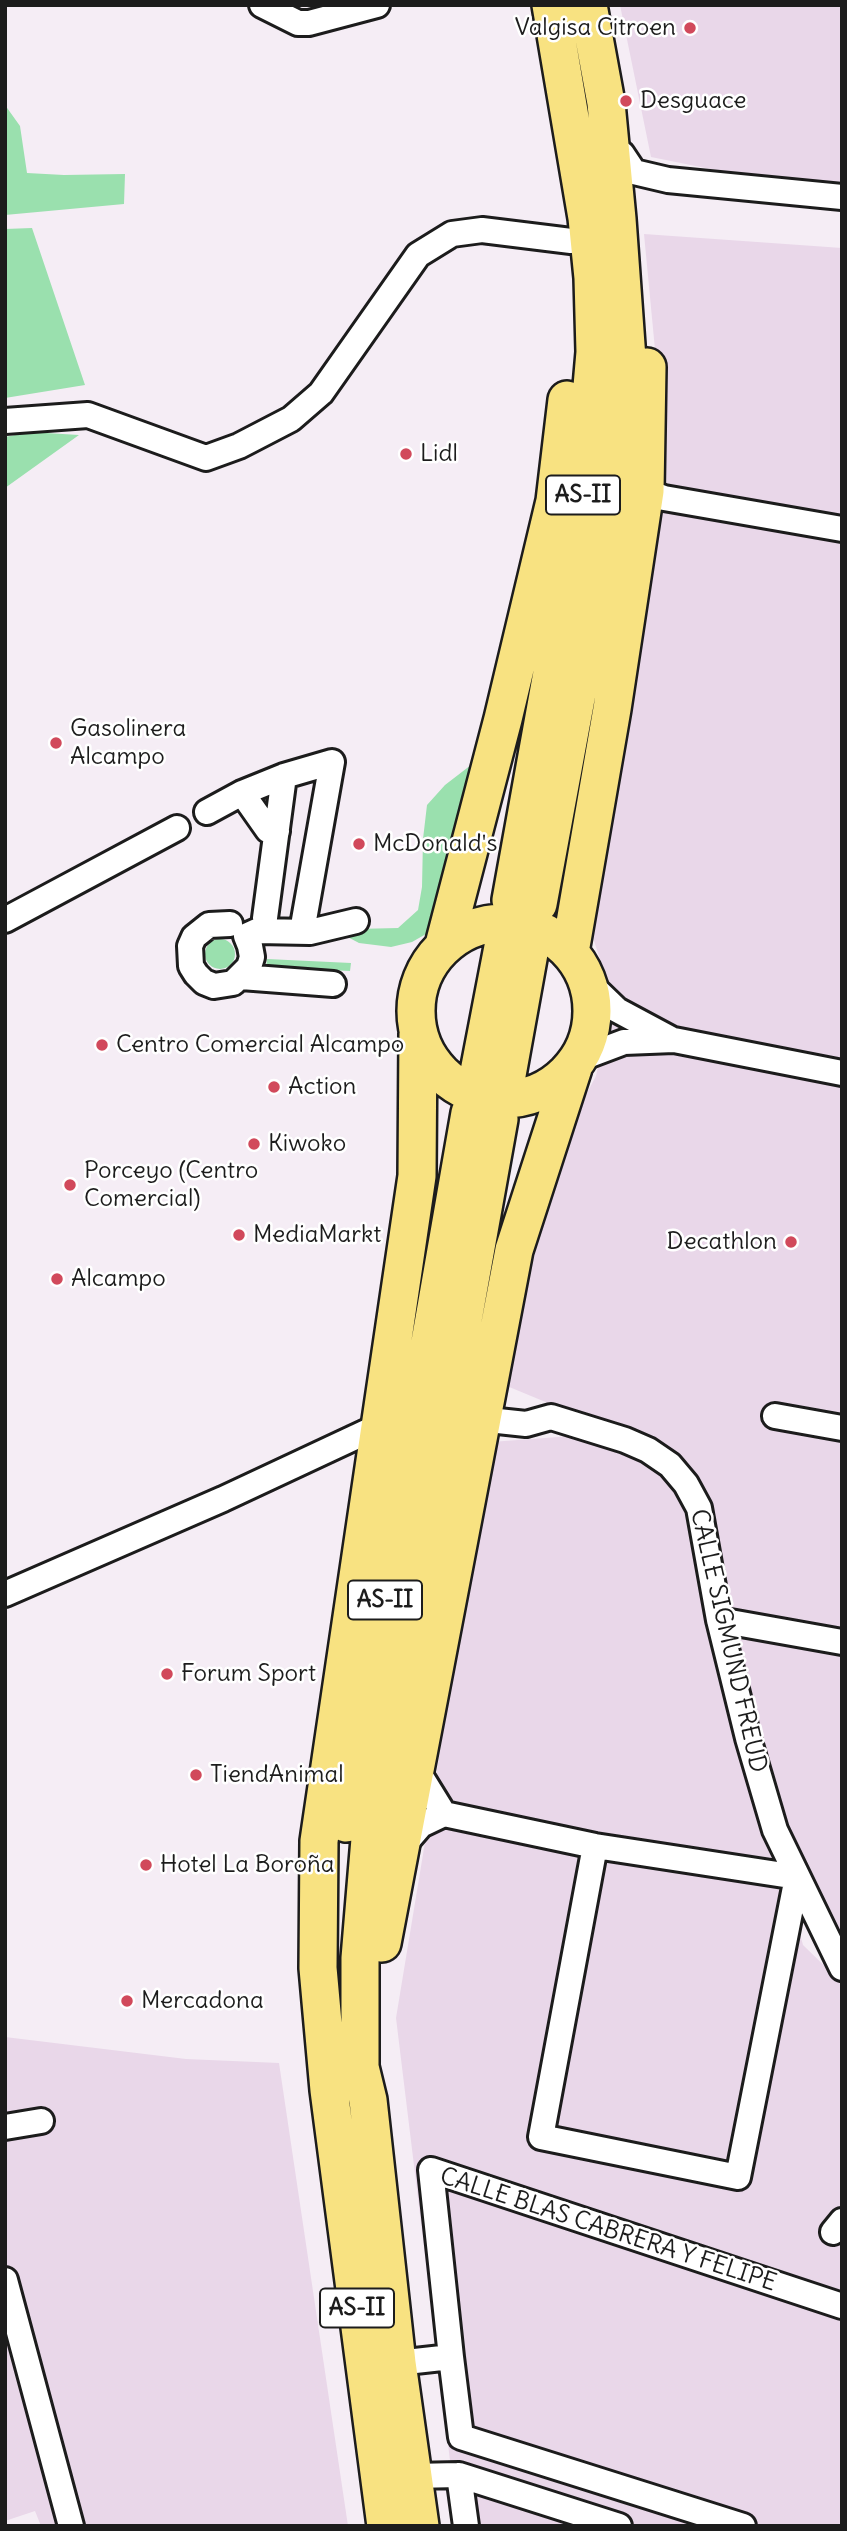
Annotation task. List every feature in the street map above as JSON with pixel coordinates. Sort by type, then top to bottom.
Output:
[{"type":"highway","name":"AS-II","points":[[551,5],[587,218],[593,278],[595,352],[581,512],[525,902],[609,520],[626,359],[606,103],[589,5]]},
{"type":"highway","points":[[444,945],[503,719],[555,501],[572,351],[571,241],[563,88]]},
{"type":"highway","points":[[569,952],[612,709],[645,491],[648,333],[634,218],[622,154],[606,103]]},
{"type":"highway","points":[[368,2101],[376,2039],[376,1973],[514,1250],[589,1031],[593,1010],[589,983],[569,952],[541,930],[513,922],[482,925],[463,932],[444,945],[427,965],[418,985],[414,1017],[418,1034],[432,1062],[470,1094],[486,1099],[504,1100],[527,1097],[548,1088],[576,1064]]},
{"type":"highway","points":[[493,1074],[516,950]]},
{"type":"highway","points":[[329,2090],[318,1968],[319,1841],[417,1176],[418,1034]]},
{"type":"highway","name":"AS-II","points":[[382,2520],[329,2090],[344,1839],[484,1116],[370,1839],[360,1958],[360,2067],[368,2101],[397,2363],[420,2526]]},
{"type":"street","points":[[262,5],[298,23],[309,23],[377,5]]},
{"type":"street","points":[[622,154],[634,172],[668,180],[842,197]]},
{"type":"street","points":[[5,421],[88,415],[206,457],[239,446],[291,419],[321,393],[418,255],[452,234],[482,230],[571,241]]},
{"type":"street","points":[[645,491],[664,498],[842,529]]},
{"type":"street","points":[[207,813],[242,793],[284,775],[332,762],[304,920]]},
{"type":"street","points":[[265,918],[284,775]]},
{"type":"street","points":[[242,793],[268,830],[277,831]]},
{"type":"street","points":[[5,920],[177,828]]},
{"type":"street","points":[[333,984],[214,986],[204,982],[196,974],[189,956],[194,937],[209,925],[238,930],[310,932],[356,921]]},
{"type":"street","points":[[228,987],[249,967],[252,957],[250,946],[238,930]]},
{"type":"street","points":[[589,983],[617,1010],[674,1040]]},
{"type":"street","points":[[576,1064],[624,1042],[674,1040],[842,1073]]},
{"type":"street","name":"CALLE SIGMUND FREUD","points":[[481,1415],[498,1421],[526,1424],[551,1417],[625,1440],[648,1450],[670,1465],[686,1484],[699,1508],[719,1620],[748,1738],[775,1830],[842,1968]]},
{"type":"street","points":[[775,1416],[842,1428]]},
{"type":"street","points":[[5,1594],[379,1426]]},
{"type":"street","points":[[719,1620],[842,1642]]},
{"type":"street","points":[[415,1766],[444,1814]]},
{"type":"street","points":[[400,1851],[421,1825],[444,1814],[595,1846],[797,1877],[738,2177],[541,2137],[595,1846]]},
{"type":"street","points":[[5,2127],[41,2121]]},
{"type":"street","name":"CALLE BLAS CABRERA Y FELIPE","points":[[743,2526],[461,2437],[431,2170],[842,2306]]},
{"type":"street","points":[[5,2280],[71,2526]]},
{"type":"street","points":[[397,2363],[452,2357]]},
{"type":"street","points":[[459,2475],[466,2526]]},
{"type":"street","points":[[413,2476],[459,2475],[619,2526]]},
{"type":"shaded area","points":[[620,5],[842,5],[842,186],[765,180],[651,157]]},
{"type":"shaded area","points":[[644,234],[842,248],[842,1945],[787,1840],[747,1713],[704,1499],[661,1443],[577,1415],[502,1384],[528,1252],[566,1132],[596,1076],[614,988],[607,980],[590,929],[656,360]]},
{"type":"shaded area","points":[[572,1436],[661,1467],[686,1502],[739,1758],[783,1873],[803,1945],[842,1983],[842,2526],[458,2526],[396,2018],[491,1442]]},
{"type":"shaded area","points":[[5,2037],[186,2059],[279,2063],[348,2526],[41,2526],[35,2511],[5,2521]]},
{"type":"green space","points":[[5,105],[20,126],[27,173],[125,174],[124,204],[5,215]]},
{"type":"green space","points":[[32,228],[85,385],[5,398],[5,229]]},
{"type":"green space","points":[[30,432],[79,435],[5,488],[5,437]]},
{"type":"green space","points":[[480,760],[433,930],[412,942],[391,947],[359,943],[340,933],[355,929],[398,928],[418,910],[427,805],[445,785]]},
{"type":"green space","points":[[220,939],[231,943],[235,954],[231,965],[220,969],[209,965],[205,954],[209,943]]},
{"type":"green space","points":[[267,959],[351,963],[350,971],[266,967]]},
{"type":"tunnel","points":[[503,947],[511,900]]},
{"type":"tunnel","points":[[529,953],[538,904]]},
{"type":"place","name":"Valgisa Citroen","points":[[690,28]]},
{"type":"place","name":"Desguace","points":[[626,101]]},
{"type":"place","name":"Lidl","points":[[406,454]]},
{"type":"place","name":"Gasolinera Alcampo","points":[[56,743]]},
{"type":"place","name":"McDonald's","points":[[359,844]]},
{"type":"place","name":"Centro Comercial Alcampo","points":[[102,1045]]},
{"type":"place","name":"Action","points":[[274,1087]]},
{"type":"place","name":"Kiwoko","points":[[254,1144]]},
{"type":"place","name":"Porceyo (Centro Comercial)","points":[[70,1185]]},
{"type":"place","name":"MediaMarkt","points":[[239,1235]]},
{"type":"place","name":"Decathlon","points":[[791,1242]]},
{"type":"place","name":"Alcampo","points":[[57,1279]]},
{"type":"place","name":"Forum Sport","points":[[167,1674]]},
{"type":"place","name":"TiendAnimal","points":[[196,1775]]},
{"type":"place","name":"Hotel La Boroña","points":[[146,1865]]},
{"type":"place","name":"Mercadona","points":[[127,2001]]}]
